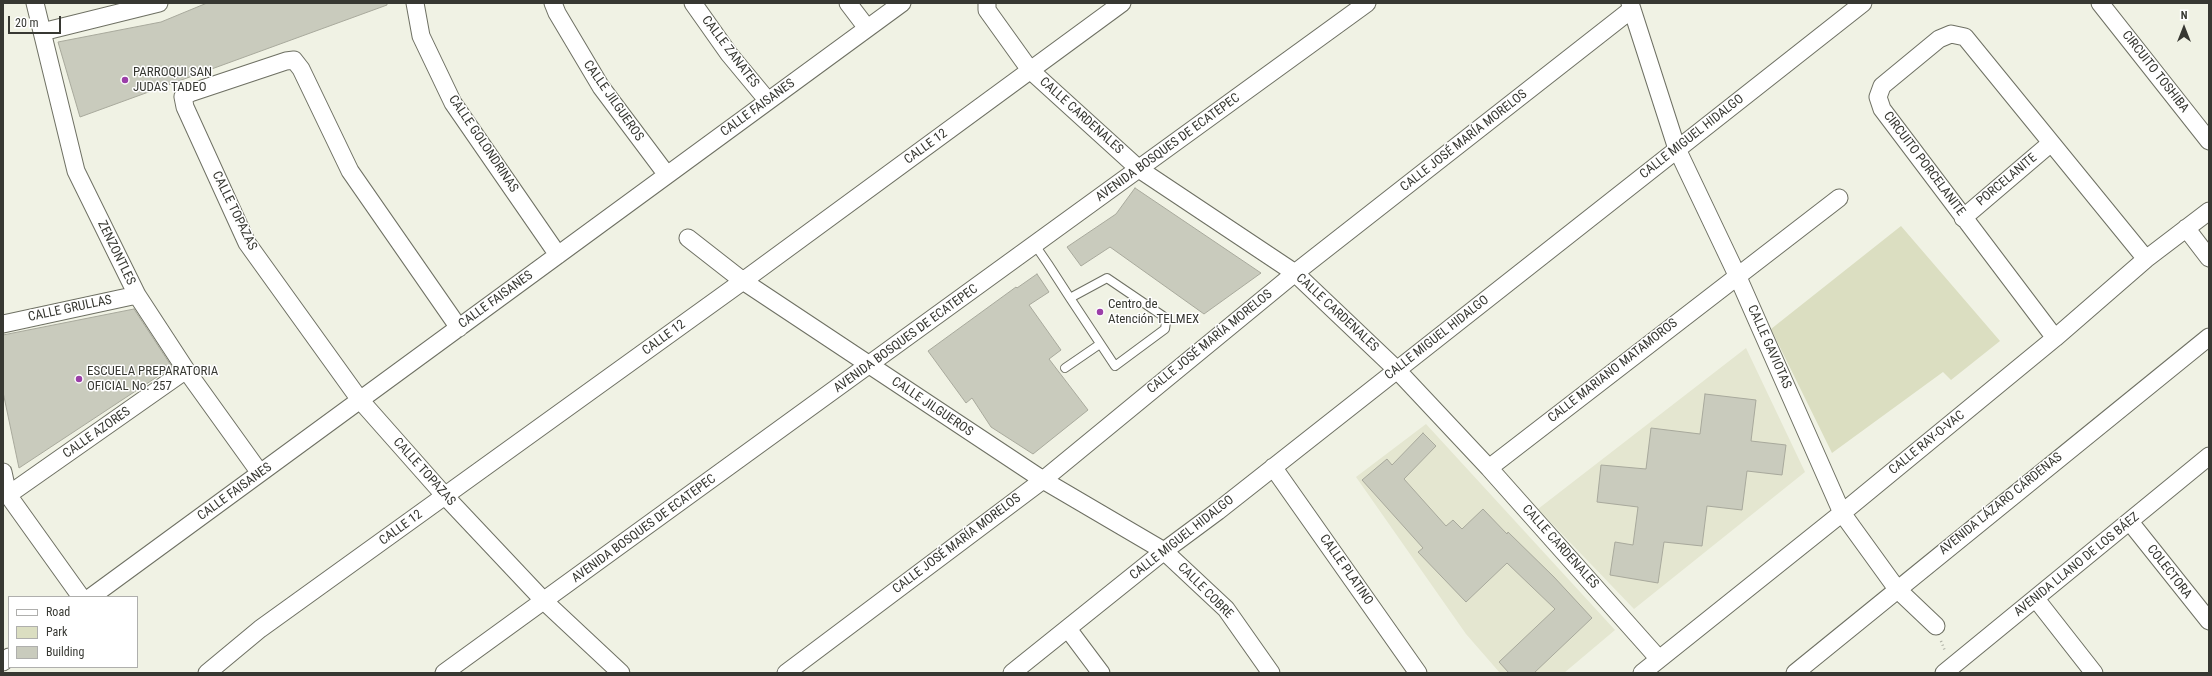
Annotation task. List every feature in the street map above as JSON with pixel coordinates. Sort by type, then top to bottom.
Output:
[{"type":"street","name":"ZENZONTLES","points":[[35,3],[76,172],[137,295],[186,370],[260,473]]},
{"type":"street","points":[[42,32],[159,3]]},
{"type":"street","name":"CALLE GOLONDRINAS","points":[[415,3],[421,36],[453,103],[558,255]]},
{"type":"street","name":"CALLE JILGUEROS","points":[[553,3],[557,13],[601,87],[667,175]]},
{"type":"street","name":"CALLE ZANATES","points":[[693,3],[729,54],[768,101]]},
{"type":"street","points":[[848,3],[867,28]]},
{"type":"street","name":"CALLE FAISANES","points":[[92,596],[902,3]]},
{"type":"street","name":"CALLE 12","points":[[207,673],[260,628],[742,281],[1122,3]]},
{"type":"street","name":"AVENIDA BOSQUES DE ECATEPEC","points":[[444,673],[1367,3]]},
{"type":"street","name":"CALLE MIGUEL HIDALGO","points":[[1012,673],[1164,551],[1397,370],[1863,3]]},
{"type":"street","name":"CIRCUITO TOSHIBA","points":[[2100,3],[2209,141]]},
{"type":"street","name":"CALLE CARDENALES","points":[[987,6],[1030,70],[1140,168],[1295,274],[1397,370],[1489,468],[1659,659]]},
{"type":"street","name":"CALLE GAVIOTAS","points":[[1631,6],[1677,148],[1738,275],[1842,513],[1896,589],[1936,626]]},
{"type":"street","name":"CALLE JOSÉ MARÍA MORELOS","points":[[786,673],[1042,480],[1295,274],[1631,6]]},
{"type":"street","name":"CIRCUITO PORCELANITE","points":[[2055,338],[1882,109],[1878,97],[1882,86],[1939,39],[1951,34],[1965,37],[2146,259]]},
{"type":"street","name":"CALLE TOPAZAS","points":[[459,328],[350,171],[301,69],[294,60],[286,61],[190,93],[183,97],[185,107],[247,243],[360,400],[445,496],[544,601],[621,673]]},
{"type":"street","name":"PORCELANITE","points":[[1963,218],[2051,143]]},
{"type":"street","name":"CALLE MARIANO MATAMOROS","points":[[1489,468],[1839,198]]},
{"type":"street","name":"CALLE RAY-O-VAC","points":[[1642,673],[1842,513],[2055,338],[2146,259],[2209,211]]},
{"type":"street","points":[[2186,228],[2209,258]]},
{"type":"street","name":"CALLE JILGUEROS","points":[[688,238],[742,281],[1042,480],[1164,551]]},
{"type":"street","name":"CALLE GRULLAS","points":[[3,324],[137,295]]},
{"type":"street","name":"AVENIDA LÁZARO CÁRDENAS","points":[[1795,673],[1896,589],[2209,337]]},
{"type":"street","name":"CALLE AZORES","points":[[8,495],[186,370]]},
{"type":"street","name":"AVENIDA LLANO DE LOS BÁEZ","points":[[1954,670],[2036,598],[2209,456]]},
{"type":"street","name":"CALLE PLATINO","points":[[1273,467],[1418,673]]},
{"type":"street","points":[[3,472],[8,495],[80,596]]},
{"type":"street","name":"COLECTORA","points":[[2130,522],[2209,621]]},
{"type":"street","name":"CALLE COBRE","points":[[1164,551],[1226,609],[1271,673]]},
{"type":"street","points":[[2036,598],[2094,673]]},
{"type":"street","points":[[1068,628],[1101,673]]},
{"type":"lane","points":[[1035,245],[1100,344],[1115,366],[1165,329],[1166,322],[1163,316],[1107,278],[1070,298]]},
{"type":"lane","points":[[1065,368],[1100,344]]},
{"type":"path","points":[[1936,626],[1945,653],[1954,670]]},
{"type":"shaded area","points":[[1746,348],[1805,472],[1634,609],[1538,509]]},
{"type":"shaded area","points":[[1426,424],[1615,630],[1564,673],[1500,673],[1466,634],[1356,477]]},
{"type":"green space","points":[[1901,226],[2000,341],[1951,380],[1943,372],[1832,453],[1771,329]]},
{"type":"building","name":"PARROQUI SAN JUDAS TADEO","points":[[207,3],[387,3],[387,5],[80,117],[58,42],[161,22]]},
{"type":"building","points":[[1135,188],[1261,273],[1204,314],[1110,247],[1081,266],[1067,247],[1116,214]]},
{"type":"building","points":[[1037,274],[1049,292],[1029,305],[1061,350],[1049,359],[1088,410],[1033,454],[991,427],[972,398],[966,403],[928,351],[1016,287],[1017,288]]},
{"type":"building","name":"ESCUELA PREPARATORIA OFICIAL No. 257","points":[[134,309],[172,367],[19,468],[3,392],[3,335]]},
{"type":"building","points":[[1705,394],[1756,400],[1751,441],[1786,445],[1782,475],[1747,471],[1742,510],[1707,506],[1702,546],[1664,542],[1658,583],[1610,575],[1615,542],[1633,545],[1638,507],[1597,502],[1601,465],[1646,469],[1651,428],[1700,434]]},
{"type":"building","points":[[1423,433],[1436,446],[1404,479],[1446,526],[1453,520],[1462,529],[1483,509],[1507,534],[1508,532],[1554,577],[1592,618],[1534,673],[1509,673],[1499,662],[1555,609],[1507,563],[1466,602],[1418,552],[1423,548],[1362,480],[1387,459],[1392,465]]},
{"type":"place","name":"PARROQUI SAN JUDAS TADEO","points":[[125,80]]},
{"type":"place","name":"Centro de Atención TELMEX","points":[[1100,312]]},
{"type":"place","name":"ESCUELA PREPARATORIA OFICIAL No. 257","points":[[79,379]]}]
